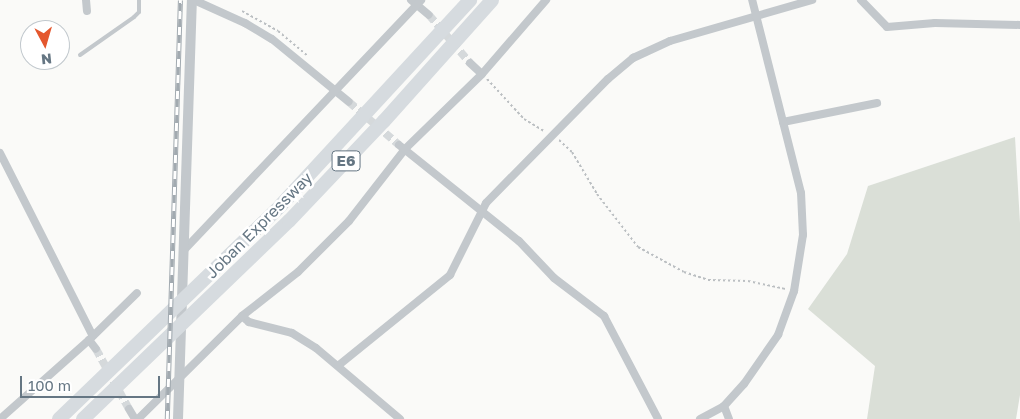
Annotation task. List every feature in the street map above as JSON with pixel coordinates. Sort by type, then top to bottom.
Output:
[{"type":"highway","name":"Joban Expressway","points":[[59,419],[192,293],[339,144],[470,0]]},
{"type":"highway","name":"Joban Expressway","points":[[83,419],[194,315],[384,121],[492,0]]},
{"type":"street","points":[[86,0],[88,10]]},
{"type":"street","points":[[178,419],[193,0],[245,23],[272,39],[349,102]]},
{"type":"street","points":[[129,409],[136,419],[179,380],[242,316],[298,272],[349,221],[402,147],[482,74],[546,0]]},
{"type":"street","points":[[700,419],[724,406],[744,384],[778,335],[794,291],[804,235],[801,192],[752,0]]},
{"type":"street","points":[[338,365],[450,275],[486,203],[553,134],[633,58],[670,41],[812,0]]},
{"type":"street","points":[[861,0],[887,27],[935,22],[1020,25]]},
{"type":"street","points":[[185,250],[336,92],[416,2],[429,15]]},
{"type":"street","points":[[470,63],[482,74]]},
{"type":"street","points":[[782,122],[877,103]]},
{"type":"street","points":[[402,147],[482,213],[519,240],[554,278],[604,316],[658,419]]},
{"type":"street","points":[[0,153],[96,349]]},
{"type":"street","points":[[0,419],[91,338],[137,293]]},
{"type":"street","points":[[242,316],[249,322],[292,334],[338,365],[400,419]]},
{"type":"street","points":[[724,406],[729,419]]},
{"type":"lane","points":[[80,55],[134,17],[139,12],[139,0]]},
{"type":"path","points":[[482,74],[524,119],[553,134],[572,152],[597,194],[638,247],[684,272],[708,280],[748,282],[794,291]]},
{"type":"shaded area","points":[[1015,137],[1020,223],[1020,395],[1016,419],[867,419],[875,366],[808,309],[847,254],[868,186]]},
{"type":"tunnel","points":[[429,15],[470,63]]},
{"type":"tunnel","points":[[349,102],[399,145]]},
{"type":"tunnel","points":[[96,349],[129,409]]},
{"type":"railway","points":[[167,419],[180,0]]}]
